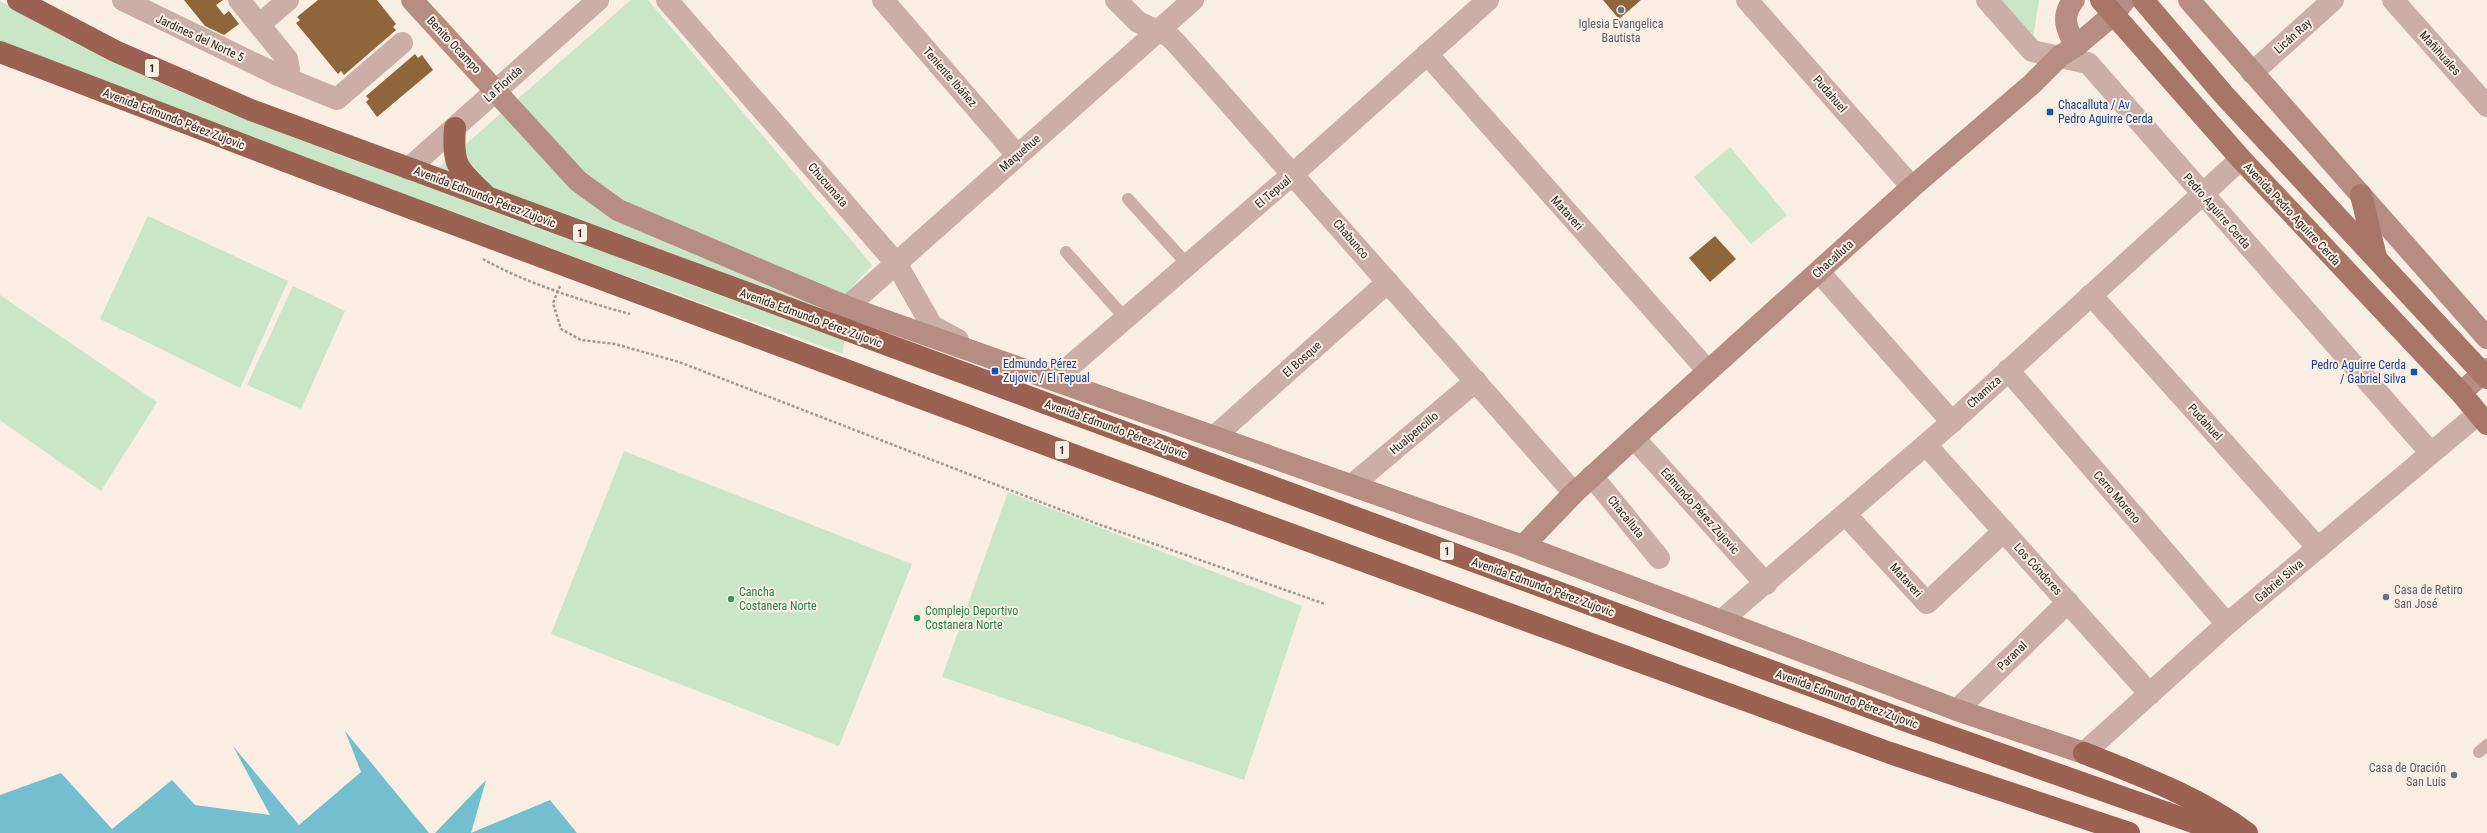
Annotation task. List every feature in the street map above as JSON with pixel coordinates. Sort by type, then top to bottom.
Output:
[{"type":"highway","name":"Avenida Edmundo Pérez Zujovic","points":[[18,0],[56,22],[212,94],[408,169],[1912,723],[2224,833]]},
{"type":"highway","points":[[30,0],[56,22]]},
{"type":"highway","name":"Avenida Edmundo Pérez Zujovic","points":[[0,52],[1098,464],[1876,748],[2129,833]]},
{"type":"highway","points":[[455,128],[454,149],[459,169],[489,199]]},
{"type":"highway","points":[[2084,753],[2187,795],[2224,817],[2247,833]]},
{"type":"main road","points":[[2143,0],[2224,95],[2377,260],[2486,374]]},
{"type":"main road","name":"Avenida Pedro Aguirre Cerda","points":[[2113,5],[2241,159],[2461,393],[2482,419]]},
{"type":"main road","points":[[2361,195],[2377,260]]},
{"type":"street","name":"Jardines del Norte 5","points":[[123,0],[278,75],[337,99],[402,43]]},
{"type":"street","points":[[239,0],[287,59],[289,69],[278,75]]},
{"type":"street","points":[[260,24],[288,0]]},
{"type":"street","name":"Benito Ocampo","points":[[412,0],[496,91]]},
{"type":"street","name":"La Florida","points":[[408,169],[598,0]]},
{"type":"street","name":"Chucumata","points":[[667,0],[896,263],[932,326],[992,359]]},
{"type":"street","name":"Teniente Ibáñez","points":[[883,0],[1017,155]]},
{"type":"street","name":"Chabunco","points":[[1116,0],[1129,15],[1157,32],[1169,36],[1177,44],[1574,493]]},
{"type":"street","name":"Maquehue","points":[[847,307],[1193,0]]},
{"type":"street","name":"El Tepual","points":[[1054,380],[1293,174],[1488,0]]},
{"type":"street","name":"Pudahuel","points":[[1747,0],[1912,187]]},
{"type":"street","name":"Pedro Aguirre Cerda","points":[[1986,0],[2032,51],[2068,51],[2088,63],[2430,452]]},
{"type":"street","points":[[2068,51],[2065,28],[2066,15],[2074,0]]},
{"type":"street","points":[[2188,0],[2487,338]]},
{"type":"street","name":"Licán Ray","points":[[2252,73],[2333,0]]},
{"type":"street","name":"Mañihuales","points":[[2393,0],[2487,106]]},
{"type":"street","name":"Chacalluta","points":[[1523,546],[1592,476],[1912,187],[2032,84],[2068,51],[2113,5]]},
{"type":"street","name":"Mataveri","points":[[1427,54],[1708,371]]},
{"type":"street","name":"Avenida Edmundo Pérez Zujovic","points":[[496,91],[578,181],[604,202],[618,210],[847,307],[1523,546],[1957,710],[2084,753]]},
{"type":"street","name":"Chamiza","points":[[1722,620],[1766,584],[1952,422],[2241,159]]},
{"type":"street","points":[[1819,272],[1952,422]]},
{"type":"street","name":"El Bosque","points":[[1215,436],[1388,282]]},
{"type":"street","name":"Pudahuel","points":[[2091,295],[2318,548]]},
{"type":"street","name":"Cerro Moreno","points":[[2008,370],[2227,624]]},
{"type":"street","points":[[2461,393],[2486,374]]},
{"type":"street","name":"Hualpencillo","points":[[1352,485],[1476,381]]},
{"type":"street","name":"Gabriel Silva","points":[[2084,753],[2227,624],[2430,452],[2482,419]]},
{"type":"street","name":"Edmundo Pérez Zujovic","points":[[1634,438],[1766,584]]},
{"type":"street","name":"Los Cóndores","points":[[1926,445],[2150,694]]},
{"type":"street","name":"Chacalluta","points":[[1592,476],[1659,558]]},
{"type":"street","name":"Mataveri","points":[[1846,515],[1927,603],[2004,531]]},
{"type":"street","name":"Paranal","points":[[1957,710],[2068,602]]},
{"type":"lane","points":[[1128,199],[1187,264]]},
{"type":"lane","points":[[1066,252],[1125,318]]},
{"type":"path","points":[[570,267],[553,303],[561,329],[581,340],[615,344],[679,362],[1095,523],[1325,604]]},
{"type":"green space","points":[[631,0],[648,0],[872,265],[846,294],[847,307],[843,354],[574,257],[0,44],[0,1],[87,48],[176,90],[267,127],[420,184]]},
{"type":"green space","points":[[1996,0],[2039,0],[2033,38]]},
{"type":"green space","points":[[1730,147],[1787,215],[1751,244],[1694,177]]},
{"type":"green space","points":[[148,216],[288,281],[240,388],[100,319]]},
{"type":"green space","points":[[293,286],[345,311],[301,409],[247,385]]},
{"type":"green space","points":[[0,295],[157,402],[101,491],[0,420]]},
{"type":"green space","name":"Cancha Costanera Norte","points":[[624,451],[912,564],[839,746],[551,634]]},
{"type":"green space","points":[[1008,492],[1302,606],[1244,780],[942,677]]},
{"type":"water","points":[[345,731],[429,833],[0,833],[0,795],[61,773],[112,829],[172,780],[195,805],[270,815],[233,746],[299,825],[361,772]]},
{"type":"water","points":[[486,780],[471,833],[435,833]]},
{"type":"water","points":[[550,800],[577,833],[471,833]]},
{"type":"building","points":[[184,0],[223,0],[216,5],[224,15],[229,11],[239,24],[224,35],[205,26]]},
{"type":"building","points":[[318,0],[377,0],[396,24],[393,27],[396,30],[344,75],[341,71],[338,74],[296,23],[300,20],[297,17]]},
{"type":"building","name":"Iglesia Evangelica Bautista","points":[[1603,0],[1641,0],[1619,19]]},
{"type":"building","points":[[415,54],[418,58],[422,55],[433,70],[377,117],[366,102],[369,99],[366,96]]},
{"type":"building","points":[[1715,236],[1736,259],[1710,282],[1689,258]]},
{"type":"place","name":"Iglesia Evangelica Bautista","points":[[1621,10]]},
{"type":"place","name":"Chacalluta / Av Pedro Aguirre Cerda","points":[[2050,112]]},
{"type":"place","name":"Edmundo Pérez Zujovic / El Tepual","points":[[995,371]]},
{"type":"place","name":"Pedro Aguirre Cerda / Gabriel Silva","points":[[2414,372]]},
{"type":"place","name":"Casa de Retiro San José","points":[[2386,597]]},
{"type":"place","name":"Cancha Costanera Norte","points":[[731,599]]},
{"type":"place","name":"Complejo Deportivo Costanera Norte","points":[[917,618]]},
{"type":"place","name":"Casa de Oración San Luis","points":[[2454,775]]}]
